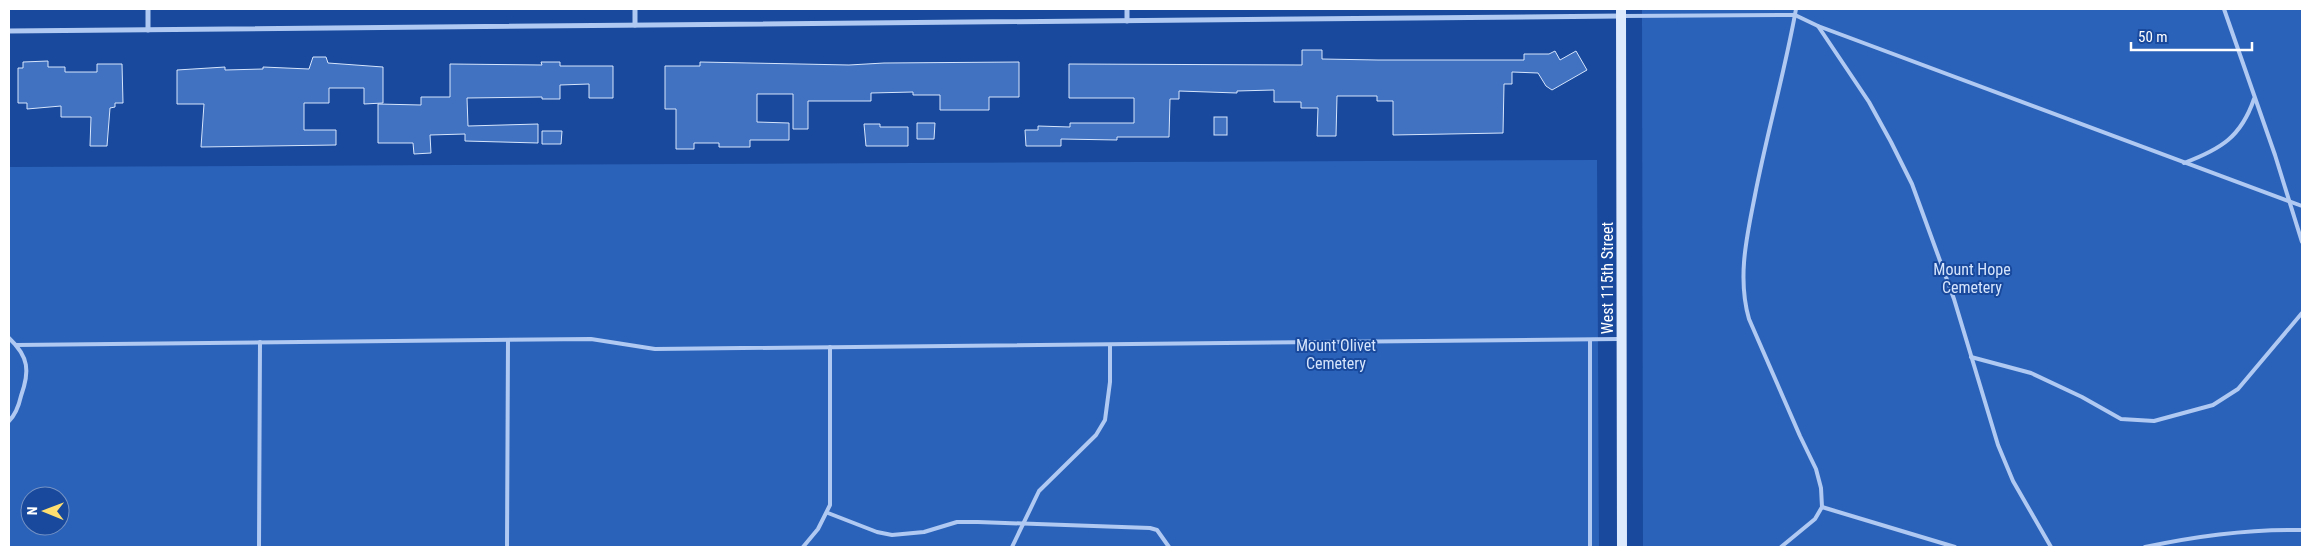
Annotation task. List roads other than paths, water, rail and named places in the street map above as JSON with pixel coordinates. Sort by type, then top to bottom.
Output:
[{"type":"street","points":[[148,9],[148,30]]},
{"type":"street","points":[[635,9],[635,26]]},
{"type":"street","points":[[1127,9],[1127,21]]},
{"type":"street","points":[[9,31],[1127,21],[1621,13]]},
{"type":"street","name":"West 115th Street","points":[[1621,13],[1622,547]]},
{"type":"lane","points":[[1781,547],[1815,519],[1822,507],[1821,488],[1816,469],[1750,319],[1744,301],[1742,281],[1747,236],[1754,200],[1796,9]]},
{"type":"lane","points":[[2224,9],[2275,155],[2302,242]]},
{"type":"lane","points":[[1621,13],[1795,15],[1818,26],[2302,206]]},
{"type":"lane","points":[[1818,26],[1868,102],[1912,184],[1954,299],[1998,444],[2013,480],[2051,547]]},
{"type":"lane","points":[[2184,163],[2222,146],[2237,132],[2248,116],[2254,99]]},
{"type":"lane","points":[[1971,357],[2031,373],[2082,397],[2121,419],[2154,421],[2213,406],[2238,389],[2302,314]]},
{"type":"lane","points":[[9,338],[16,345],[28,370],[18,405],[9,421]]},
{"type":"lane","points":[[16,345],[591,339],[655,349],[1622,339]]},
{"type":"lane","points":[[507,547],[508,340]]},
{"type":"lane","points":[[1590,340],[1590,547]]},
{"type":"lane","points":[[259,547],[260,342]]},
{"type":"lane","points":[[1012,547],[1039,491],[1096,435],[1105,420],[1110,389],[1110,345]]},
{"type":"lane","points":[[803,547],[828,513],[831,494],[830,347]]},
{"type":"lane","points":[[1822,507],[1955,547]]},
{"type":"lane","points":[[828,513],[877,532],[892,535],[924,532],[957,522],[1150,528],[1157,530],[1170,547]]},
{"type":"lane","points":[[2145,547],[2230,534],[2302,530]]},
{"type":"park label","name":"Mount Hope Cemetery","points":[[1972,278]]},
{"type":"park label","name":"Mount Olivet Cemetery","points":[[1336,354]]}]
